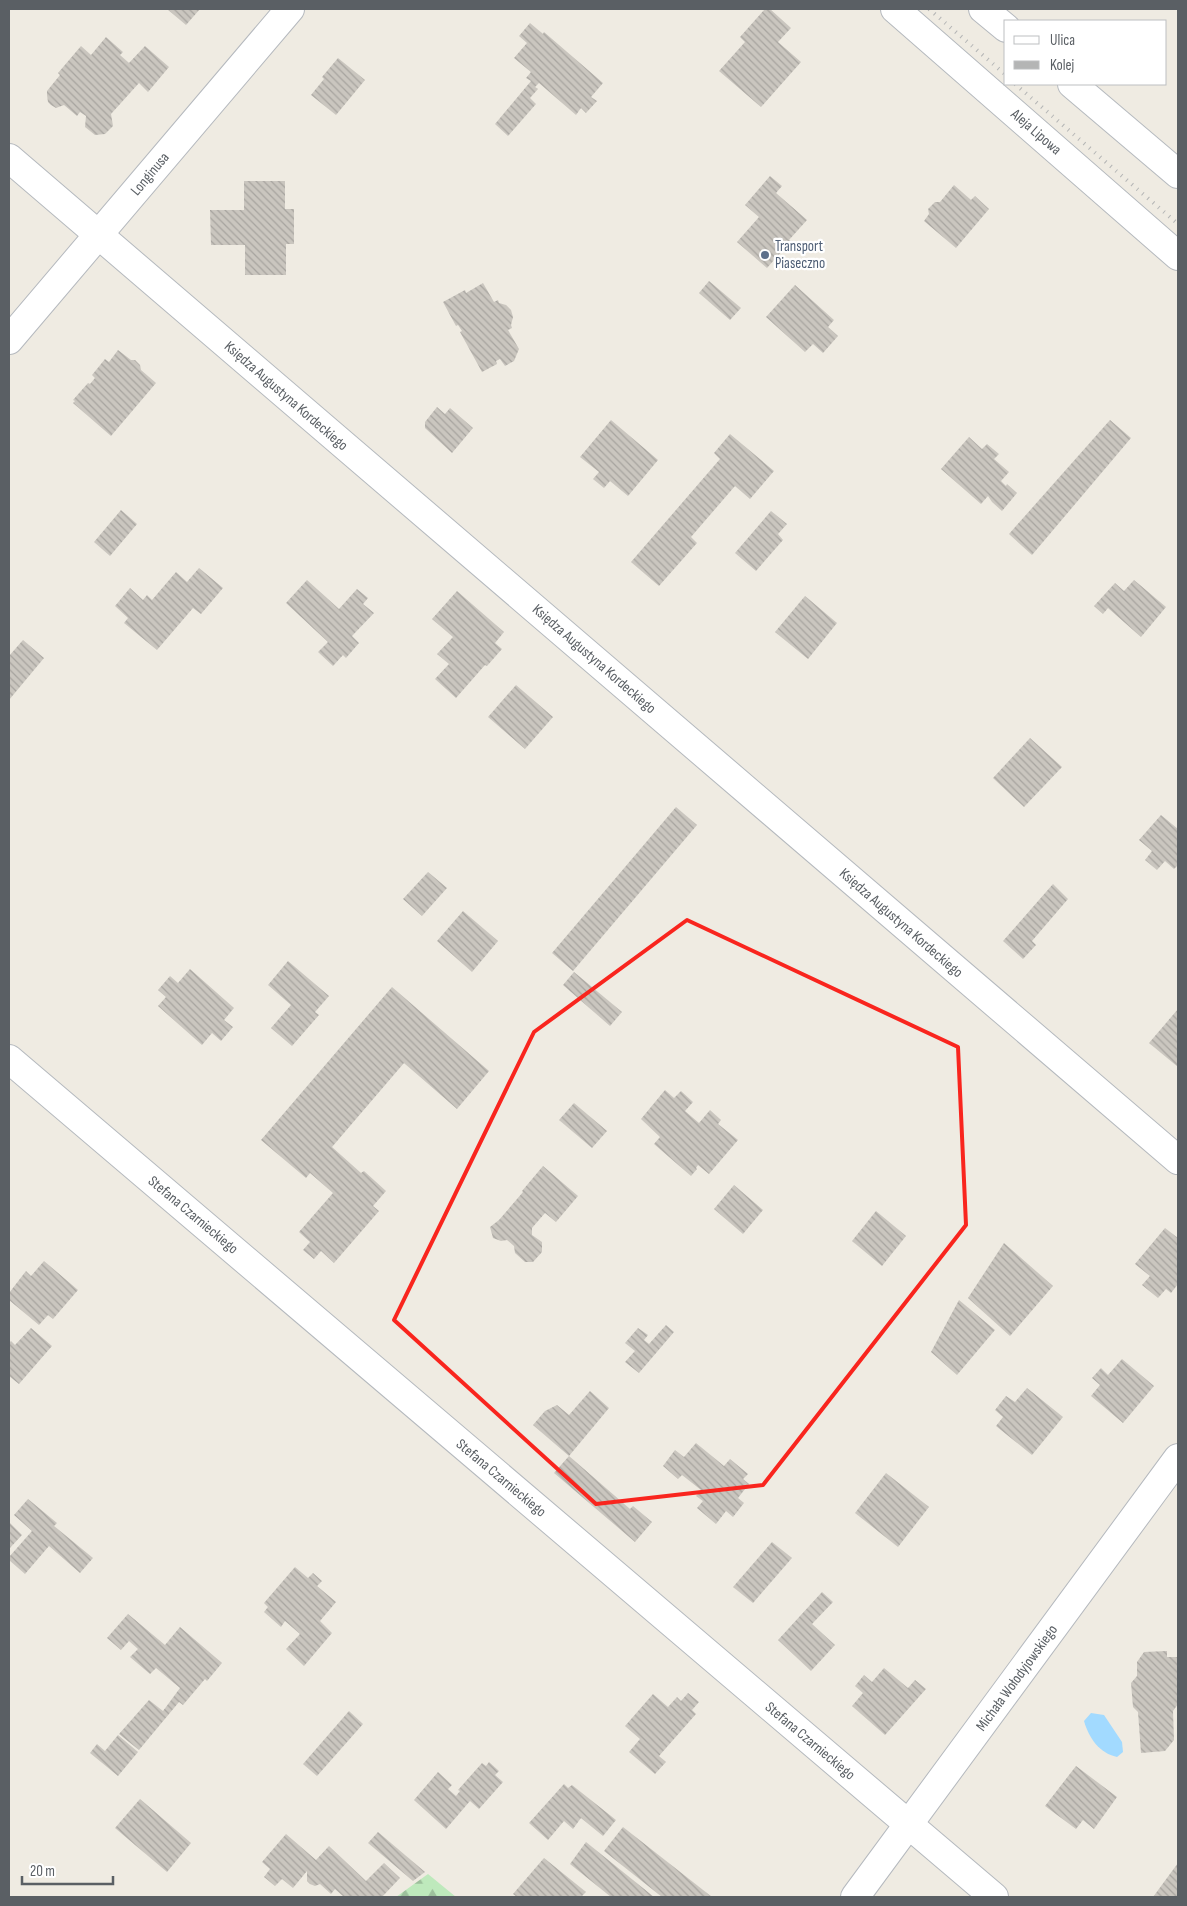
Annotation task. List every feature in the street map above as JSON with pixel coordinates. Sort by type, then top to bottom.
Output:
[{"type":"street","name":"Longinusa","points":[[9,340],[290,9]]},
{"type":"street","name":"Aleja Lipowa","points":[[895,9],[1178,256]]},
{"type":"street","points":[[984,9],[1004,26]]},
{"type":"street","points":[[1073,85],[1178,174]]},
{"type":"street","name":"Księdza Augustyna Kordeckiego","points":[[9,158],[1178,1160]]},
{"type":"street","name":"Stefana Czarnieckiego","points":[[9,1059],[994,1897]]},
{"type":"street","name":"Michała Wołodyjowskiego","points":[[855,1897],[1178,1458]]},
{"type":"highlighted area","points":[[687,920],[958,1047],[966,1225],[763,1485],[596,1504],[394,1320],[534,1032]]},
{"type":"green space","points":[[428,1874],[456,1897],[396,1897]]},
{"type":"water","points":[[1091,1713],[1104,1715],[1122,1742],[1123,1752],[1117,1757],[1105,1752],[1092,1739],[1084,1721]]},
{"type":"building","points":[[167,9],[200,9],[186,25]]},
{"type":"building","points":[[765,9],[770,9],[791,28],[778,42],[801,62],[761,107],[719,71],[745,42],[740,37]]},
{"type":"building","points":[[530,23],[543,34],[544,32],[603,83],[591,97],[597,101],[586,113],[581,108],[576,115],[539,83],[535,87],[538,89],[530,98],[536,104],[508,136],[495,124],[531,81],[526,78],[531,72],[514,58],[527,43],[519,36]]},
{"type":"building","points":[[106,37],[123,52],[120,55],[129,63],[145,46],[169,67],[148,92],[139,83],[111,114],[113,126],[105,134],[95,135],[85,127],[86,116],[80,112],[77,116],[64,105],[56,108],[51,105],[48,102],[47,91],[60,75],[58,73],[81,46],[91,55]]},
{"type":"building","points":[[338,58],[365,80],[336,115],[311,95],[324,79],[322,77]]},
{"type":"building","points":[[770,176],[782,186],[776,193],[807,220],[767,268],[737,242],[759,217],[745,205]]},
{"type":"building","points":[[244,181],[285,181],[285,209],[294,209],[294,244],[286,244],[286,275],[245,275],[245,245],[211,245],[210,210],[244,210]]},
{"type":"building","points":[[954,185],[971,200],[975,196],[989,209],[956,248],[924,221],[929,214],[928,209],[935,202],[940,202]]},
{"type":"building","points":[[709,281],[741,308],[730,320],[699,293]]},
{"type":"building","points":[[483,283],[494,302],[498,300],[499,303],[506,305],[511,310],[513,317],[512,328],[508,330],[519,349],[514,361],[505,366],[500,359],[496,361],[497,364],[482,372],[460,332],[462,331],[458,325],[456,326],[443,302],[465,290],[466,293]]},
{"type":"building","points":[[795,285],[834,320],[828,327],[838,336],[823,353],[813,344],[805,352],[766,317]]},
{"type":"building","points":[[118,350],[131,360],[135,360],[140,365],[141,370],[156,383],[111,436],[73,403],[75,401],[73,400],[95,378],[92,375],[105,359],[109,362]]},
{"type":"building","points":[[437,407],[445,414],[450,408],[473,428],[452,453],[425,428],[425,422]]},
{"type":"building","points":[[611,420],[658,460],[628,496],[610,481],[604,488],[593,479],[599,472],[580,457]]},
{"type":"building","points":[[1110,420],[1131,438],[1032,555],[1009,534]]},
{"type":"building","points":[[730,434],[774,471],[750,499],[735,486],[691,537],[697,543],[659,586],[631,562],[720,459],[714,453]]},
{"type":"building","points":[[969,437],[982,449],[987,444],[999,454],[994,459],[1009,472],[1001,481],[1017,493],[1002,511],[988,496],[981,504],[941,469]]},
{"type":"building","points":[[121,510],[137,524],[110,556],[94,542]]},
{"type":"building","points":[[771,511],[787,524],[778,534],[783,540],[756,571],[735,553]]},
{"type":"building","points":[[199,568],[223,588],[201,614],[193,608],[157,650],[124,623],[128,618],[115,606],[130,588],[143,600],[147,595],[152,600],[176,572],[187,582]]},
{"type":"building","points":[[307,580],[339,609],[357,589],[368,598],[363,604],[374,613],[352,636],[359,643],[346,658],[343,655],[333,666],[318,652],[328,642],[286,603]]},
{"type":"building","points":[[1134,580],[1166,607],[1141,637],[1108,608],[1103,614],[1094,606],[1115,583],[1124,591]]},
{"type":"building","points":[[457,591],[504,632],[495,643],[502,649],[456,698],[435,679],[449,664],[437,654],[453,637],[432,619]]},
{"type":"building","points":[[805,596],[837,623],[808,659],[775,632]]},
{"type":"building","points":[[23,640],[44,658],[9,700],[9,656]]},
{"type":"building","points":[[516,685],[553,717],[525,749],[488,717]]},
{"type":"building","points":[[1030,738],[1062,767],[1024,807],[993,778]]},
{"type":"building","points":[[676,807],[697,825],[573,971],[552,953]]},
{"type":"building","points":[[1161,815],[1178,829],[1178,865],[1174,869],[1165,861],[1157,870],[1145,860],[1152,851],[1139,840]]},
{"type":"building","points":[[428,872],[447,888],[422,916],[403,899]]},
{"type":"building","points":[[1053,884],[1068,899],[1032,941],[1036,945],[1023,959],[1003,941]]},
{"type":"building","points":[[463,911],[498,941],[472,972],[437,941]]},
{"type":"building","points":[[288,961],[329,996],[315,1012],[319,1015],[292,1046],[271,1028],[291,1005],[268,985]]},
{"type":"building","points":[[190,969],[234,1008],[224,1020],[233,1027],[221,1041],[212,1033],[202,1045],[158,1006],[166,997],[158,990],[170,976],[178,983]]},
{"type":"building","points":[[574,972],[622,1012],[610,1026],[563,985]]},
{"type":"building","points":[[392,987],[489,1071],[457,1109],[404,1063],[332,1147],[361,1173],[364,1171],[386,1191],[373,1206],[379,1211],[334,1263],[321,1251],[314,1259],[303,1250],[310,1242],[299,1232],[333,1193],[310,1173],[306,1178],[261,1140]]},
{"type":"building","points":[[1178,1009],[1178,1067],[1149,1043]]},
{"type":"building","points":[[665,1090],[674,1098],[681,1091],[693,1102],[685,1111],[699,1123],[710,1110],[721,1120],[718,1124],[738,1140],[709,1174],[698,1165],[691,1176],[654,1144],[660,1137],[641,1119]]},
{"type":"building","points":[[574,1103],[607,1131],[592,1148],[559,1120]]},
{"type":"building","points":[[543,1166],[578,1196],[556,1222],[545,1213],[532,1228],[532,1235],[542,1242],[542,1252],[533,1262],[525,1262],[515,1253],[514,1246],[507,1240],[501,1241],[493,1238],[490,1227],[499,1220]]},
{"type":"building","points":[[734,1185],[763,1210],[743,1234],[714,1209]]},
{"type":"building","points":[[876,1211],[906,1236],[882,1266],[852,1241]]},
{"type":"building","points":[[1165,1228],[1178,1238],[1178,1284],[1171,1293],[1166,1289],[1158,1298],[1142,1285],[1150,1276],[1135,1264]]},
{"type":"building","points":[[1004,1243],[1053,1286],[1010,1336],[968,1298]]},
{"type":"building","points":[[44,1261],[78,1290],[53,1319],[48,1315],[39,1325],[9,1300],[9,1293],[26,1271],[31,1276]]},
{"type":"building","points":[[959,1300],[995,1330],[957,1375],[931,1352]]},
{"type":"building","points":[[666,1325],[674,1332],[639,1373],[625,1362],[635,1351],[625,1343],[638,1328],[648,1335],[644,1340],[649,1344]]},
{"type":"building","points":[[31,1328],[52,1346],[19,1384],[9,1376],[9,1343],[11,1341],[15,1345]]},
{"type":"building","points":[[1122,1359],[1154,1386],[1123,1423],[1091,1396],[1100,1385],[1092,1378],[1101,1368],[1108,1375]]},
{"type":"building","points":[[1027,1388],[1063,1417],[1032,1455],[996,1426],[1003,1417],[995,1410],[1006,1396],[1015,1402]]},
{"type":"building","points":[[590,1391],[609,1408],[569,1456],[533,1425],[545,1411],[557,1405],[569,1415]]},
{"type":"building","points":[[696,1443],[724,1466],[730,1459],[748,1474],[743,1479],[749,1484],[738,1498],[744,1503],[733,1517],[726,1511],[716,1524],[697,1508],[703,1501],[696,1496],[701,1490],[682,1475],[678,1479],[663,1466],[675,1450],[684,1457]]},
{"type":"building","points":[[569,1456],[630,1509],[633,1506],[652,1522],[635,1542],[554,1473]]},
{"type":"building","points":[[886,1473],[929,1507],[898,1547],[855,1513]]},
{"type":"building","points":[[28,1499],[57,1523],[54,1526],[93,1558],[80,1573],[49,1546],[25,1574],[9,1560],[9,1557],[32,1531],[14,1515]]},
{"type":"building","points":[[9,1522],[22,1535],[9,1549]]},
{"type":"building","points":[[772,1542],[792,1558],[753,1603],[733,1587]]},
{"type":"building","points":[[295,1567],[308,1578],[313,1573],[322,1581],[317,1586],[336,1602],[320,1621],[332,1633],[304,1666],[286,1649],[300,1634],[285,1621],[281,1627],[264,1612],[268,1607],[264,1603]]},
{"type":"building","points":[[822,1592],[833,1602],[812,1624],[835,1645],[811,1671],[778,1640]]},
{"type":"building","points":[[128,1614],[165,1645],[180,1627],[222,1663],[207,1681],[205,1679],[183,1705],[179,1702],[139,1750],[119,1734],[149,1700],[163,1711],[180,1688],[156,1668],[150,1674],[130,1657],[138,1649],[129,1641],[121,1650],[107,1638]]},
{"type":"building","points":[[1167,1651],[1167,1657],[1178,1657],[1178,1704],[1173,1711],[1174,1740],[1165,1751],[1141,1753],[1138,1712],[1133,1707],[1131,1683],[1137,1676],[1137,1662],[1144,1652]]},
{"type":"building","points":[[884,1668],[908,1688],[915,1680],[926,1689],[885,1735],[852,1706],[863,1693],[855,1686],[864,1675],[872,1682]]},
{"type":"building","points":[[688,1693],[699,1702],[692,1710],[696,1714],[659,1756],[666,1762],[655,1774],[629,1752],[640,1739],[625,1726],[653,1694],[668,1707],[677,1697],[681,1701]]},
{"type":"building","points":[[349,1711],[363,1724],[317,1776],[303,1764]]},
{"type":"building","points":[[118,1735],[138,1752],[118,1776],[90,1753],[97,1744],[105,1751]]},
{"type":"building","points":[[489,1762],[499,1771],[495,1775],[503,1782],[479,1809],[470,1801],[446,1829],[414,1800],[438,1772],[452,1785],[448,1789],[456,1796],[460,1791],[458,1790],[482,1763],[486,1766]]},
{"type":"building","points":[[1076,1766],[1117,1797],[1094,1829],[1083,1820],[1076,1829],[1045,1806]]},
{"type":"building","points":[[564,1784],[568,1788],[572,1785],[616,1820],[603,1836],[581,1818],[573,1829],[564,1821],[548,1840],[529,1823]]},
{"type":"building","points":[[140,1799],[191,1843],[167,1872],[115,1828]]},
{"type":"building","points":[[623,1827],[712,1897],[662,1897],[604,1851]]},
{"type":"building","points":[[378,1832],[425,1872],[413,1881],[368,1843]]},
{"type":"building","points":[[286,1834],[316,1860],[329,1846],[366,1881],[384,1863],[400,1878],[382,1897],[344,1897],[335,1889],[331,1894],[320,1884],[315,1886],[310,1884],[307,1881],[307,1871],[293,1888],[282,1879],[275,1886],[264,1877],[270,1869],[262,1862]]},
{"type":"building","points":[[586,1842],[654,1897],[611,1897],[570,1864]]},
{"type":"building","points":[[544,1858],[586,1892],[581,1897],[517,1897],[513,1894]]},
{"type":"building","points":[[1178,1863],[1178,1897],[1153,1897]]},
{"type":"railway","points":[[929,9],[1004,73]]},
{"type":"railway","points":[[1016,85],[1178,224]]},
{"type":"place","name":"Transport Piaseczno","points":[[765,255]]}]
